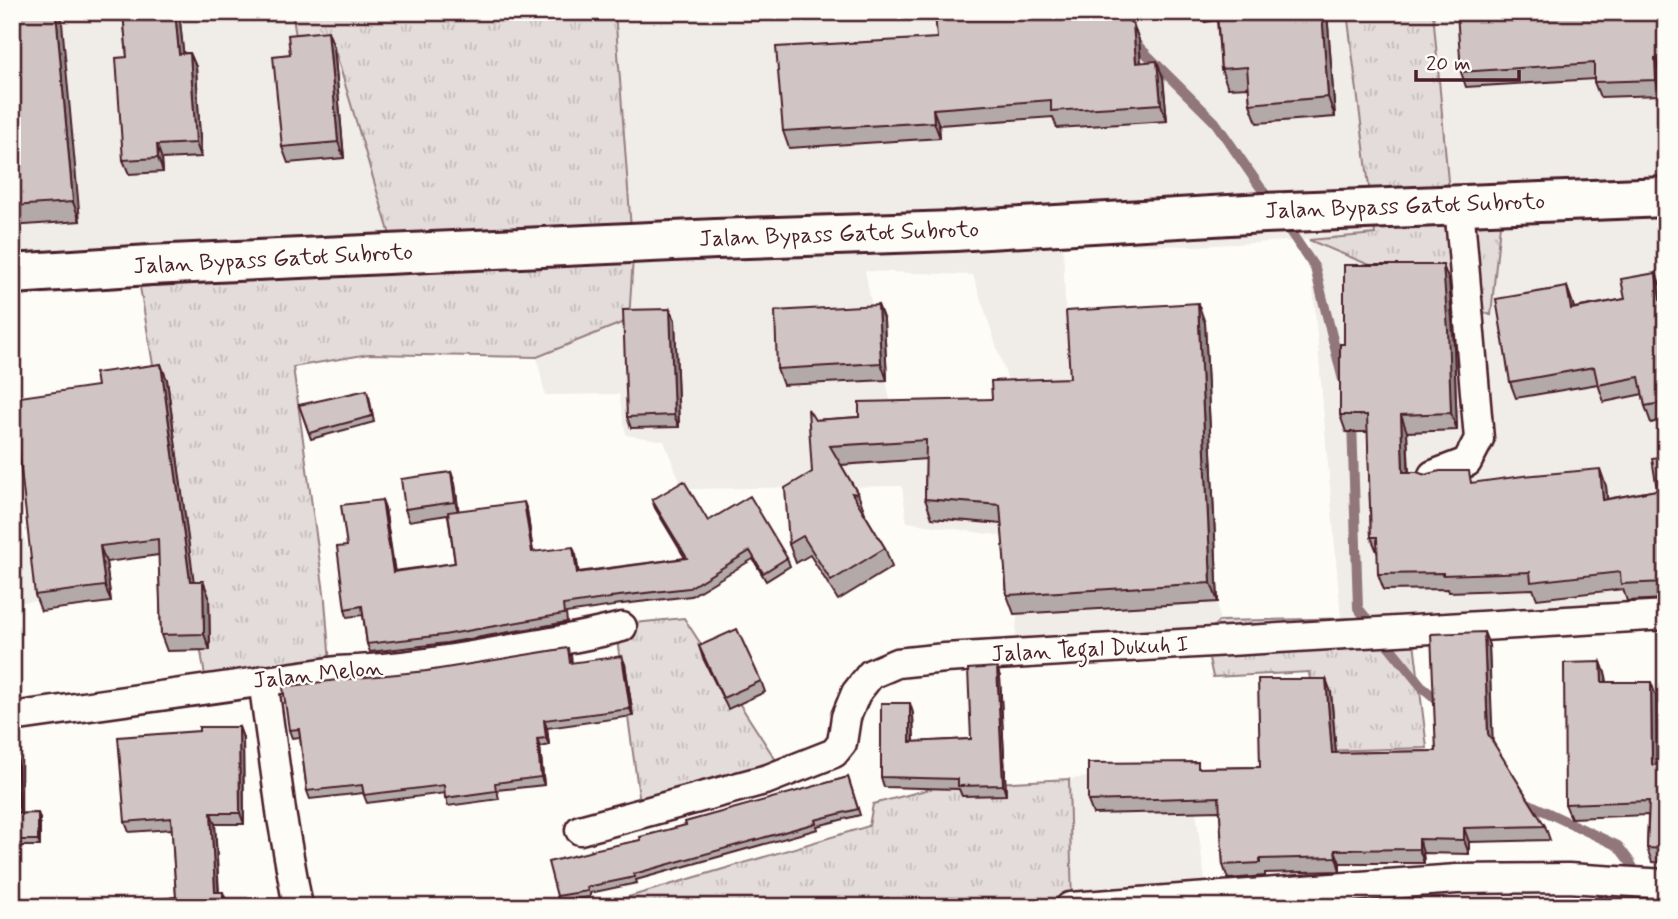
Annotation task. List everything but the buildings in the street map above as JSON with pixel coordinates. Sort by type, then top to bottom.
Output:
[{"type":"main road","name":"Jalan Bypass Gatot Subroto","points":[[12,274],[218,262],[954,231],[1264,213],[1666,197]]},
{"type":"street","points":[[1433,475],[1467,462],[1479,439],[1459,205]]},
{"type":"street","name":"Jalan Tegal Dukuh I","points":[[580,830],[768,779],[834,753],[842,743],[846,717],[856,693],[871,674],[897,663],[1666,615]]},
{"type":"street","name":"Jalan Melon","points":[[12,717],[336,670],[377,669],[442,661],[566,641],[622,627]]},
{"type":"street","points":[[264,680],[282,818],[299,907]]},
{"type":"street","points":[[1070,907],[1457,879],[1568,878],[1666,884]]},
{"type":"shaded area","points":[[12,12],[292,12],[299,53],[336,54],[399,265],[12,298]]},
{"type":"shaded area","points":[[615,12],[1347,12],[1375,234],[1311,241],[1499,224],[1452,228],[1433,12],[1666,12],[1666,224],[1662,225],[1666,245],[1666,614],[1341,618],[1309,240],[1195,246],[1063,243],[1066,336],[1200,334],[1219,621],[1204,636],[1126,630],[1015,645],[1023,539],[907,522],[902,486],[683,489],[664,441],[626,435],[619,394],[545,395],[537,357],[629,320],[633,257]],"holes":[[[865,271],[973,275],[1016,405],[893,415]]]},
{"type":"shaded area","points":[[12,489],[31,564],[36,601],[12,603]]},
{"type":"shaded area","points":[[1190,766],[1208,905],[1072,907],[1069,779]]},
{"type":"green space","points":[[292,12],[615,12],[633,257],[629,320],[537,357],[369,354],[293,367],[325,600],[330,664],[208,694],[140,287],[399,265],[336,54],[299,54]]},
{"type":"green space","points":[[1347,12],[1433,12],[1452,227],[1500,224],[1491,315],[1309,240],[1375,234]]},
{"type":"green space","points":[[1411,617],[1427,748],[1318,751],[1309,672],[1213,677],[1204,636],[1219,621]]},
{"type":"green space","points":[[684,618],[779,765],[640,803],[615,625]]},
{"type":"green space","points":[[1069,779],[1072,907],[575,907],[608,903],[869,826],[873,804],[941,786]]},
{"type":"waterway","points":[[1131,39],[1215,122],[1272,204]]},
{"type":"waterway","points":[[1283,221],[1315,268],[1343,380]]},
{"type":"waterway","points":[[1352,420],[1358,608],[1423,688],[1445,706]]},
{"type":"waterway","points":[[1521,800],[1618,846],[1630,862],[1653,907]]}]
